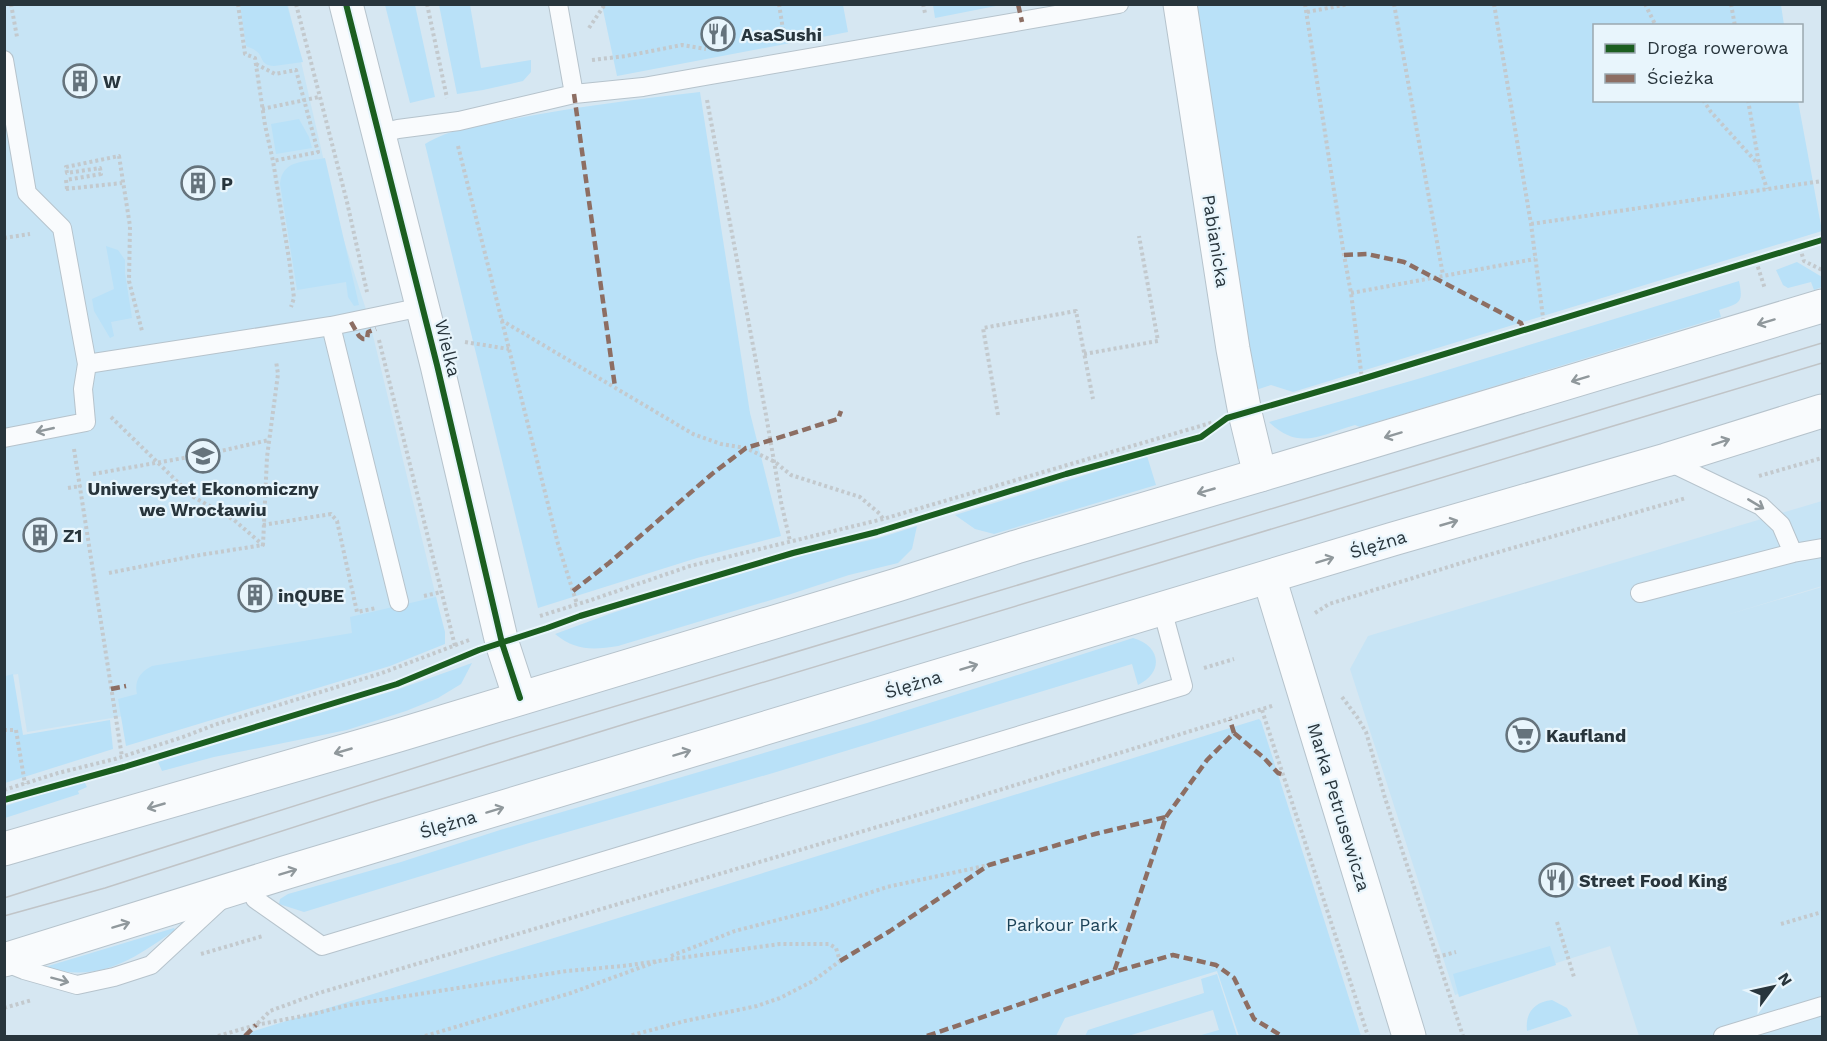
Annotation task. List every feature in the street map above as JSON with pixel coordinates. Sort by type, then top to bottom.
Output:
[{"type":"main road","name":"Wielka","points":[[346,4],[433,350],[502,643],[520,698]]},
{"type":"main road","name":"Pabianicka","points":[[1180,4],[1233,349],[1260,475]]},
{"type":"main road","points":[[4,849],[366,745],[897,585],[1002,551],[1822,306]]},
{"type":"main road","name":"Ślężna","points":[[4,961],[242,887],[1162,609],[1666,460],[1822,411]]},
{"type":"main road","name":"Marka Petrusewicza","points":[[1269,577],[1409,1036]]},
{"type":"lane","points":[[558,4],[574,94]]},
{"type":"lane","points":[[379,134],[398,129],[453,122],[574,94],[643,87],[1119,4]]},
{"type":"lane","points":[[4,60],[27,193],[62,228],[87,364],[83,389],[86,422],[4,438]]},
{"type":"lane","points":[[87,364],[331,326],[422,307]]},
{"type":"lane","points":[[331,326],[399,602]]},
{"type":"lane","points":[[1666,460],[1761,506],[1781,525],[1792,553]]},
{"type":"lane","points":[[1640,594],[1792,553],[1822,548]]},
{"type":"lane","points":[[4,961],[24,970],[77,985],[114,977],[151,965],[242,887],[267,908],[322,946],[1183,686],[1162,609]]},
{"type":"lane","points":[[1723,1036],[1822,1006]]},
{"type":"path","points":[[10,4],[17,39]]},
{"type":"path","points":[[238,4],[245,54],[255,58],[294,298],[279,334],[278,374],[269,440],[263,545]]},
{"type":"path","points":[[427,4],[501,320],[558,544],[577,604]]},
{"type":"path","points":[[779,4],[784,37]]},
{"type":"path","points":[[1305,4],[1352,293],[1362,379]]},
{"type":"path","points":[[1307,12],[1349,4]]},
{"type":"path","points":[[1394,4],[1443,275]]},
{"type":"path","points":[[1494,4],[1532,224],[1544,325]]},
{"type":"path","points":[[1645,4],[1655,24]]},
{"type":"path","points":[[1731,4],[1735,24]]},
{"type":"path","points":[[255,64],[275,74],[296,70],[318,152],[273,160]]},
{"type":"path","points":[[703,77],[764,404],[770,448],[775,462],[790,541]]},
{"type":"path","points":[[262,109],[319,98]]},
{"type":"path","points":[[1704,102],[1759,164]]},
{"type":"path","points":[[1748,102],[1759,164],[1767,189]]},
{"type":"path","points":[[67,189],[66,180],[101,174],[100,168],[67,173],[66,167],[120,156],[122,183],[130,225],[129,281],[149,355]]},
{"type":"path","points":[[1532,224],[1822,181]]},
{"type":"path","points":[[56,189],[122,183]]},
{"type":"path","points":[[1084,354],[1158,340],[1139,236]]},
{"type":"path","points":[[1800,248],[1804,261],[1822,270]]},
{"type":"path","points":[[1352,293],[1535,260]]},
{"type":"path","points":[[1756,261],[1766,291]]},
{"type":"path","points":[[998,415],[983,328],[1076,311],[1093,399]]},
{"type":"path","points":[[501,320],[693,434],[721,444],[746,448],[775,462],[791,475],[860,497],[883,519]]},
{"type":"path","points":[[433,350],[468,342],[509,349]]},
{"type":"path","points":[[83,389],[192,496],[234,520],[263,545]]},
{"type":"path","points":[[540,616],[690,566],[883,519],[1218,424]]},
{"type":"path","points":[[93,474],[269,440]]},
{"type":"path","points":[[73,446],[122,757]]},
{"type":"path","points":[[1312,621],[1315,612],[1329,604],[1471,560],[1822,458]]},
{"type":"path","points":[[68,488],[81,486]]},
{"type":"path","points":[[263,525],[331,514],[338,521],[357,612],[441,592]]},
{"type":"path","points":[[109,573],[263,545]]},
{"type":"path","points":[[4,790],[57,773],[122,757],[214,725],[382,673],[455,645]]},
{"type":"path","points":[[1338,692],[1366,732],[1463,1036]]},
{"type":"path","points":[[256,1025],[270,1011],[319,993],[941,808],[1280,703]]},
{"type":"path","points":[[1262,710],[1368,1036]]},
{"type":"path","points":[[4,730],[16,730],[25,784]]},
{"type":"path","points":[[425,1036],[571,993],[735,931],[824,908],[887,887],[989,865]]},
{"type":"path","points":[[1781,924],[1822,912]]},
{"type":"path","points":[[1557,922],[1574,977]]},
{"type":"path","points":[[218,1036],[256,1025],[359,1003],[501,980],[780,944],[829,944],[836,948],[840,961],[813,981],[780,998],[757,1006],[685,1021],[629,1036]]},
{"type":"path","points":[[1437,957],[1456,952]]},
{"type":"shaded area","name":"Uniwersytet Ekonomiczny we Wrocławiu","points":[[4,5],[288,5],[338,222],[369,319],[442,630],[142,713],[27,732],[18,674],[4,676]]},
{"type":"shaded area","points":[[1822,501],[1822,586],[1723,616],[1822,587],[1822,1036],[1639,1036],[1610,946],[1455,995],[1350,669],[1368,636]]},
{"type":"green space","points":[[933,4],[1001,5],[935,18]]},
{"type":"green space","points":[[240,5],[287,5],[303,62],[269,65],[254,49],[246,46]]},
{"type":"green space","points":[[385,5],[415,5],[435,97],[410,103]]},
{"type":"green space","points":[[439,5],[470,5],[481,68],[531,60],[531,72],[523,81],[457,94]]},
{"type":"green space","points":[[602,5],[843,5],[848,32],[617,76]]},
{"type":"green space","points":[[1192,5],[1781,5],[1784,24],[1593,24],[1593,102],[1798,102],[1822,231],[1293,392],[1271,385],[1256,390]]},
{"type":"green space","points":[[700,92],[750,413],[781,536],[697,558],[538,608],[425,144],[457,130],[479,125],[629,100]]},
{"type":"green space","points":[[299,119],[312,148],[276,154],[271,124]]},
{"type":"green space","points":[[325,158],[359,305],[354,306],[348,297],[346,282],[297,290],[280,184],[285,170],[290,166],[303,161]]},
{"type":"green space","points":[[106,246],[118,250],[125,260],[132,318],[111,322],[114,336],[110,338],[94,311],[92,299],[114,289]]},
{"type":"green space","points":[[1797,262],[1822,277],[1822,287],[1814,290],[1811,282],[1788,288],[1783,285],[1776,270]]},
{"type":"green space","points":[[1739,281],[1741,294],[1738,302],[1719,310],[1721,317],[1360,427],[1355,425],[1320,436],[1300,438],[1280,431],[1269,422],[1421,378]]},
{"type":"green space","points":[[1147,456],[1156,485],[994,534],[975,529],[955,515]]},
{"type":"green space","points":[[917,526],[912,549],[898,563],[849,575],[618,646],[585,648],[570,644],[555,634],[669,595],[808,554],[879,538]]},
{"type":"green space","points":[[436,597],[445,632],[445,644],[390,666],[126,746],[118,699],[137,694],[136,685],[139,677],[152,666],[352,633],[350,617]]},
{"type":"green space","points":[[1133,638],[1149,646],[1156,659],[1152,673],[1147,680],[1138,685],[1132,664],[304,912],[279,904],[280,899],[288,894],[867,723]]},
{"type":"green space","points":[[472,663],[461,684],[438,698],[347,730],[214,757],[162,771],[158,762],[399,689]]},
{"type":"green space","points":[[13,674],[23,735],[110,720],[113,749],[5,783],[5,676]]},
{"type":"green space","name":"Parkour Park","points":[[1259,719],[1361,1036],[1239,1036],[1217,971],[1065,1018],[1056,1036],[238,1036]]},
{"type":"green space","points":[[84,781],[87,787],[78,791],[79,794],[5,818],[5,806]]},
{"type":"green space","points":[[174,928],[175,930],[145,950],[115,966],[82,972],[45,967]]},
{"type":"green space","points":[[1550,946],[1556,965],[1459,997],[1453,974]]},
{"type":"green space","points":[[1217,974],[1237,1036],[1198,1036],[1219,1030],[1213,1010],[1128,1036],[1085,1036],[1088,1030],[1204,993],[1201,979]]},
{"type":"green space","points":[[1552,1000],[1567,1008],[1572,1016],[1527,1031],[1529,1014],[1532,1010],[1540,1003]]},
{"type":"tram line","points":[[4,898],[490,744],[1822,343]]},
{"type":"tram line","points":[[4,916],[105,888],[625,724],[1822,363]]},
{"type":"marked path","points":[[1018,4],[1022,22]]},
{"type":"marked path","points":[[574,94],[615,387]]},
{"type":"marked path","points":[[1344,255],[1367,254],[1404,262],[1521,323],[1524,331]]},
{"type":"marked path","points":[[351,322],[363,339],[367,339],[368,332],[376,329]]},
{"type":"marked path","points":[[573,591],[746,448],[838,419],[841,411]]},
{"type":"marked path","points":[[111,689],[126,686]]},
{"type":"marked path","points":[[1166,817],[1207,760],[1234,733],[1230,720]]},
{"type":"marked path","points":[[1234,733],[1278,773],[1284,775]]},
{"type":"marked path","points":[[840,961],[890,931],[989,865],[1095,834],[1166,817],[1114,972]]},
{"type":"marked path","points":[[927,1036],[1114,972],[1173,955],[1216,965],[1234,978],[1254,1019],[1282,1036]]},
{"type":"marked path","points":[[245,1036],[256,1025]]},
{"type":"cycle path","points":[[346,4],[437,365],[502,643],[520,698]]},
{"type":"cycle path","points":[[4,800],[124,767],[397,684],[479,650],[580,616],[793,553],[877,532],[1066,474],[1201,437],[1227,418],[1822,240]]},
{"type":"place","name":"AsaSushi","points":[[718,34]]},
{"type":"place","name":"W","points":[[80,81]]},
{"type":"place","name":"P","points":[[198,183]]},
{"type":"place","name":"Uniwersytet Ekonomiczny we Wrocławiu","points":[[203,456]]},
{"type":"place","name":"Z1","points":[[40,535]]},
{"type":"place","name":"inQUBE","points":[[255,595]]},
{"type":"place","name":"Kaufland","points":[[1523,735]]},
{"type":"place","name":"Street Food King","points":[[1556,880]]}]
